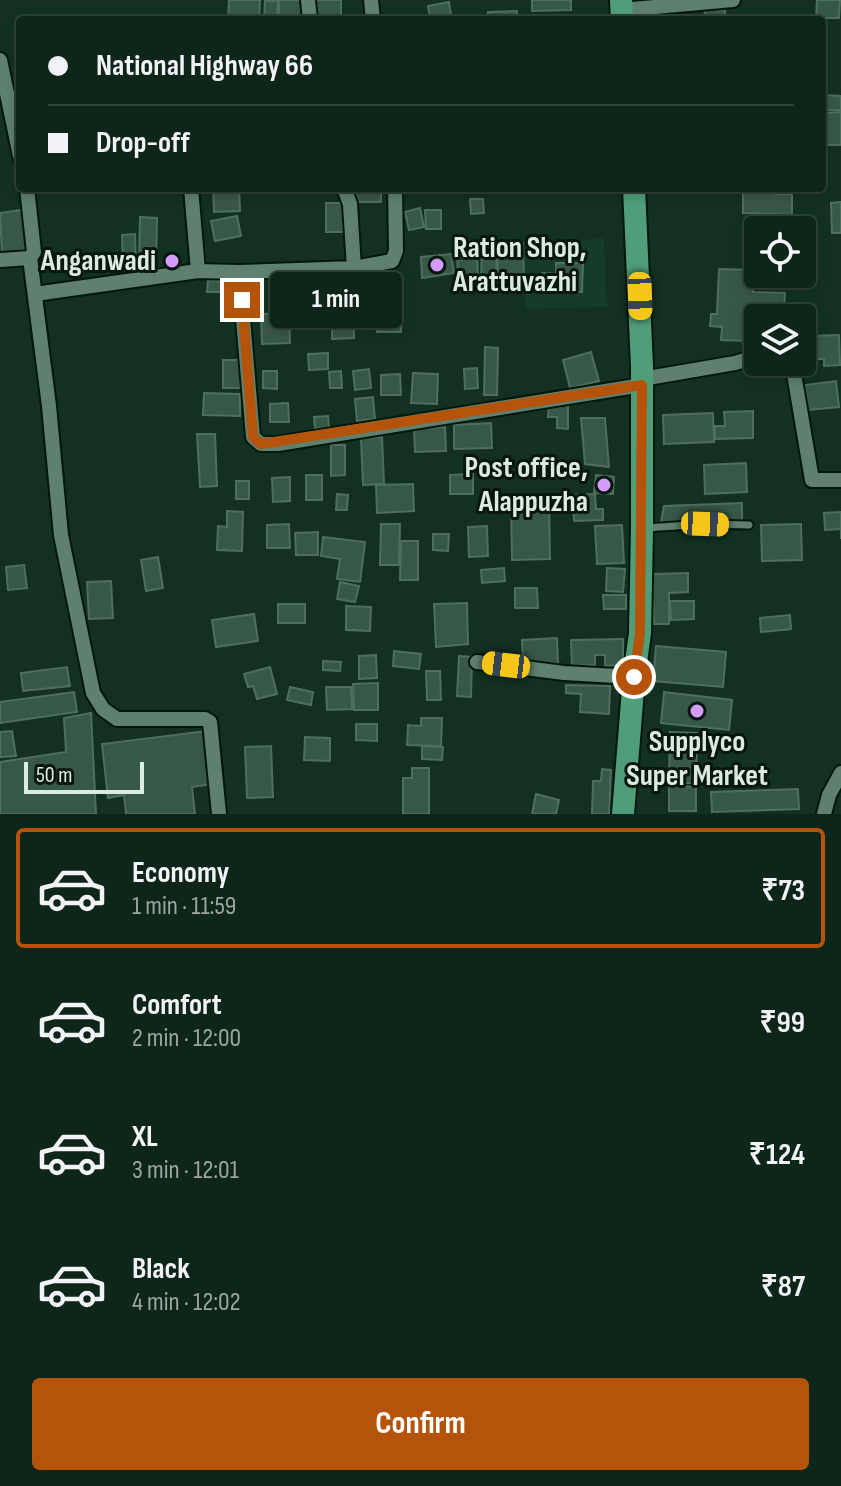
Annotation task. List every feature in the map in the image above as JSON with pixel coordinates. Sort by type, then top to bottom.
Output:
[{"type":"main road","points":[[623,814],[640,633],[642,528],[642,382],[634,192]]},
{"type":"main road","points":[[628,753],[635,814]]},
{"type":"street","points":[[621,10],[733,0]]},
{"type":"street","points":[[0,60],[16,137]]},
{"type":"street","points":[[28,192],[34,252],[30,258],[61,535],[93,693],[103,709],[117,719],[205,719],[210,722],[219,814]]},
{"type":"street","points":[[191,192],[198,271]]},
{"type":"street","points":[[346,192],[350,204],[354,268]]},
{"type":"street","points":[[35,294],[198,271],[354,268],[387,263],[395,256],[395,192]]},
{"type":"street","points":[[0,260],[30,258]]},
{"type":"street","points":[[239,272],[253,437],[261,444],[642,382],[744,360]]},
{"type":"street","points":[[794,376],[812,480],[841,480]]},
{"type":"street","points":[[477,662],[564,673],[634,677]]},
{"type":"street","points":[[824,814],[829,795],[841,773]]},
{"type":"lane","points":[[642,528],[749,525]]},
{"type":"shaded area","points":[[604,238],[607,307],[525,309],[523,249]]},
{"type":"building","points":[[229,0],[260,0],[259,16],[228,16]]},
{"type":"building","points":[[279,0],[304,0],[304,16],[279,16]]},
{"type":"building","points":[[312,0],[341,0],[341,16],[313,16]]},
{"type":"building","points":[[532,0],[571,0],[571,10],[532,11]]},
{"type":"building","points":[[817,0],[840,0],[839,18],[816,16]]},
{"type":"building","points":[[265,1],[278,1],[277,16],[264,16]]},
{"type":"building","points":[[449,2],[451,15],[430,16],[428,6]]},
{"type":"building","points":[[705,8],[725,10],[725,16],[704,16]]},
{"type":"building","points":[[517,11],[517,16],[488,16],[488,12]]},
{"type":"building","points":[[826,95],[841,96],[841,110],[826,110]]},
{"type":"building","points":[[841,112],[841,145],[826,145],[826,113]]},
{"type":"building","points":[[213,192],[239,192],[240,211],[214,212]]},
{"type":"building","points":[[356,192],[381,192],[381,202],[356,202]]},
{"type":"building","points":[[743,192],[792,194],[792,215],[743,213]]},
{"type":"building","points":[[470,199],[483,199],[484,213],[471,214]]},
{"type":"building","points":[[841,202],[841,233],[832,233],[831,203]]},
{"type":"building","points":[[326,203],[343,203],[343,232],[326,232]]},
{"type":"building","points":[[420,208],[424,227],[409,230],[405,212]]},
{"type":"building","points":[[28,209],[31,253],[2,254],[0,213]]},
{"type":"building","points":[[425,210],[441,210],[441,229],[426,229]]},
{"type":"building","points":[[237,216],[241,236],[215,241],[211,221]]},
{"type":"building","points":[[140,217],[157,218],[156,266],[139,266]]},
{"type":"building","points":[[135,234],[136,265],[123,265],[122,235]]},
{"type":"building","points":[[482,243],[497,243],[496,285],[481,285]]},
{"type":"building","points":[[523,243],[524,281],[498,282],[497,244]]},
{"type":"building","points":[[457,248],[477,248],[478,283],[458,284]]},
{"type":"building","name":"Ration Shop, Arattuvazhi","points":[[451,254],[454,273],[422,278],[421,257]]},
{"type":"building","points":[[556,263],[583,263],[582,292],[541,291],[542,273],[556,274]]},
{"type":"building","points":[[719,269],[744,270],[744,288],[753,288],[753,292],[785,293],[784,304],[744,304],[744,341],[721,340],[722,327],[710,326],[711,314],[717,314]]},
{"type":"building","points":[[208,280],[223,281],[223,292],[207,292]]},
{"type":"building","points":[[378,291],[402,291],[401,332],[377,332]]},
{"type":"building","points":[[332,312],[354,312],[354,338],[332,339]]},
{"type":"building","points":[[289,313],[290,343],[262,344],[261,314]]},
{"type":"building","points":[[839,335],[840,365],[824,366],[824,359],[816,359],[816,336]]},
{"type":"building","points":[[485,347],[498,348],[497,395],[484,395]]},
{"type":"building","points":[[591,352],[599,381],[570,388],[563,360]]},
{"type":"building","points":[[328,353],[328,369],[309,370],[308,354]]},
{"type":"building","points":[[223,360],[240,360],[240,388],[223,388]]},
{"type":"building","points":[[477,368],[478,388],[465,389],[464,369]]},
{"type":"building","points":[[369,369],[371,388],[355,390],[353,371]]},
{"type":"building","points":[[263,371],[277,371],[277,389],[263,388]]},
{"type":"building","points":[[341,371],[342,388],[330,388],[329,372]]},
{"type":"building","points":[[413,373],[438,374],[437,404],[411,403]]},
{"type":"building","points":[[400,374],[401,395],[381,395],[381,375]]},
{"type":"building","points":[[836,381],[839,407],[808,410],[805,385]]},
{"type":"building","points":[[204,393],[240,394],[240,416],[203,415]]},
{"type":"building","points":[[373,397],[375,419],[357,421],[355,399]]},
{"type":"building","points":[[288,403],[289,422],[270,422],[270,404]]},
{"type":"building","points":[[549,404],[568,405],[568,429],[557,428],[557,417],[548,417]]},
{"type":"building","points":[[753,411],[753,438],[715,439],[715,426],[725,426],[724,412]]},
{"type":"building","points":[[713,413],[714,442],[664,444],[663,415]]},
{"type":"building","points":[[328,416],[329,428],[315,429],[314,417]]},
{"type":"building","points":[[581,418],[605,418],[609,467],[585,464]]},
{"type":"building","points":[[491,423],[492,448],[454,449],[454,425]]},
{"type":"building","points":[[445,427],[446,451],[415,452],[414,429]]},
{"type":"building","points":[[197,434],[215,434],[217,486],[200,487]]},
{"type":"building","points":[[382,437],[384,484],[363,485],[361,438]]},
{"type":"building","points":[[331,445],[345,445],[345,475],[331,476]]},
{"type":"building","points":[[746,463],[747,492],[705,494],[704,465]]},
{"type":"building","points":[[473,474],[473,494],[450,494],[450,475]]},
{"type":"building","points":[[306,475],[322,475],[322,500],[306,500]]},
{"type":"building","name":"Post office, Alappuzha","points":[[596,475],[614,477],[613,494],[594,493]]},
{"type":"building","points":[[290,477],[290,501],[273,502],[272,478]]},
{"type":"building","points":[[236,481],[249,481],[249,499],[236,499]]},
{"type":"building","points":[[413,484],[414,511],[377,513],[376,485]]},
{"type":"building","points":[[337,494],[348,495],[347,510],[336,510]]},
{"type":"building","points":[[595,494],[596,509],[603,509],[603,520],[574,521],[573,495]]},
{"type":"building","points":[[549,501],[550,559],[512,560],[511,502]]},
{"type":"building","points":[[742,503],[742,521],[661,522],[664,506]]},
{"type":"building","points":[[227,511],[243,512],[242,551],[217,550],[218,526],[227,527]]},
{"type":"building","points":[[841,512],[841,529],[825,530],[824,513]]},
{"type":"building","points":[[289,524],[290,548],[267,548],[267,525]]},
{"type":"building","points":[[381,524],[400,524],[399,565],[380,565]]},
{"type":"building","points":[[801,524],[802,560],[762,561],[761,525]]},
{"type":"building","points":[[622,525],[624,563],[597,564],[595,526]]},
{"type":"building","points":[[487,526],[488,556],[469,557],[468,527]]},
{"type":"building","points":[[318,532],[318,555],[296,555],[295,533]]},
{"type":"building","points":[[433,534],[449,534],[448,551],[433,550]]},
{"type":"building","points":[[323,537],[365,542],[360,582],[337,579],[340,559],[321,556]]},
{"type":"building","points":[[401,541],[418,541],[418,580],[400,580]]},
{"type":"building","points":[[158,557],[163,588],[146,591],[141,560]]},
{"type":"building","points":[[24,565],[27,588],[8,590],[6,567]]},
{"type":"building","points":[[504,568],[505,581],[482,583],[481,570]]},
{"type":"building","points":[[607,568],[625,569],[623,592],[606,591]]},
{"type":"building","points":[[688,573],[688,592],[669,593],[669,624],[654,624],[652,574]]},
{"type":"building","points":[[111,581],[113,618],[89,619],[87,582]]},
{"type":"building","points":[[340,582],[359,586],[355,602],[337,599]]},
{"type":"building","points":[[515,588],[537,588],[538,608],[515,608]]},
{"type":"building","points":[[603,595],[626,595],[626,609],[604,609]]},
{"type":"building","points":[[670,601],[694,601],[694,619],[671,620]]},
{"type":"building","points":[[467,603],[468,644],[436,647],[434,604]]},
{"type":"building","points":[[278,604],[305,604],[305,623],[278,623]]},
{"type":"building","points":[[346,606],[371,607],[370,631],[346,630]]},
{"type":"building","points":[[254,614],[258,641],[216,647],[212,620]]},
{"type":"building","points":[[790,615],[791,629],[761,632],[760,618]]},
{"type":"building","points":[[557,638],[558,663],[523,665],[522,640]]},
{"type":"building","points":[[623,639],[623,665],[605,666],[605,655],[595,655],[595,665],[572,666],[571,640]]},
{"type":"building","points":[[656,646],[726,652],[723,687],[653,681]]},
{"type":"building","points":[[394,651],[421,654],[419,669],[393,666]]},
{"type":"building","points":[[376,655],[377,678],[359,679],[359,656]]},
{"type":"building","points":[[459,656],[472,657],[471,697],[457,696]]},
{"type":"building","points":[[323,661],[341,662],[340,671],[323,670]]},
{"type":"building","points":[[67,667],[70,686],[23,691],[21,673]]},
{"type":"building","points":[[270,667],[277,694],[257,699],[253,686],[248,687],[244,674]]},
{"type":"building","points":[[426,671],[440,671],[441,700],[427,700]]},
{"type":"building","points":[[378,683],[378,710],[354,710],[353,684]]},
{"type":"building","points":[[566,685],[610,686],[609,714],[580,712],[581,694],[566,693]]},
{"type":"building","points":[[290,687],[313,692],[311,705],[287,700]]},
{"type":"building","points":[[326,687],[351,687],[352,709],[327,710]]},
{"type":"building","points":[[74,692],[77,712],[0,723],[0,702]]},
{"type":"building","name":"Supplyco Super Market","points":[[664,692],[732,700],[729,730],[661,723]]},
{"type":"building","points":[[91,713],[96,814],[0,814],[0,762],[66,752],[64,718]]},
{"type":"building","points":[[421,718],[442,718],[441,746],[407,745],[408,725],[421,726]]},
{"type":"building","points":[[356,724],[377,724],[377,741],[356,740]]},
{"type":"building","points":[[12,731],[16,756],[0,757],[0,732]]},
{"type":"building","points":[[206,731],[213,784],[192,787],[195,814],[126,814],[124,795],[108,798],[102,744]]},
{"type":"building","points":[[670,732],[697,733],[696,783],[669,783]]},
{"type":"building","points":[[305,737],[330,738],[330,761],[304,760]]},
{"type":"building","points":[[271,746],[273,797],[247,798],[245,747]]},
{"type":"building","points":[[422,746],[443,747],[442,760],[422,759]]},
{"type":"building","points":[[412,768],[429,768],[429,814],[403,814],[403,778],[412,778]]},
{"type":"building","points":[[602,769],[611,770],[609,814],[592,814],[593,781],[601,781]]},
{"type":"building","points":[[669,786],[696,787],[696,811],[669,811]]},
{"type":"building","points":[[798,789],[799,809],[712,812],[711,792]]},
{"type":"building","points":[[536,794],[559,800],[556,814],[532,814]]},
{"type":"place","name":"Anganwadi","points":[[172,261]]},
{"type":"place","name":"Ration Shop, Arattuvazhi","points":[[437,265]]},
{"type":"place","name":"Post office, Alappuzha","points":[[604,485]]},
{"type":"place","name":"Supplyco Super Market","points":[[697,711]]},
{"type":"route","points":[[242,300],[253,437],[261,444],[278,444],[642,385],[640,633],[634,677]]}]
